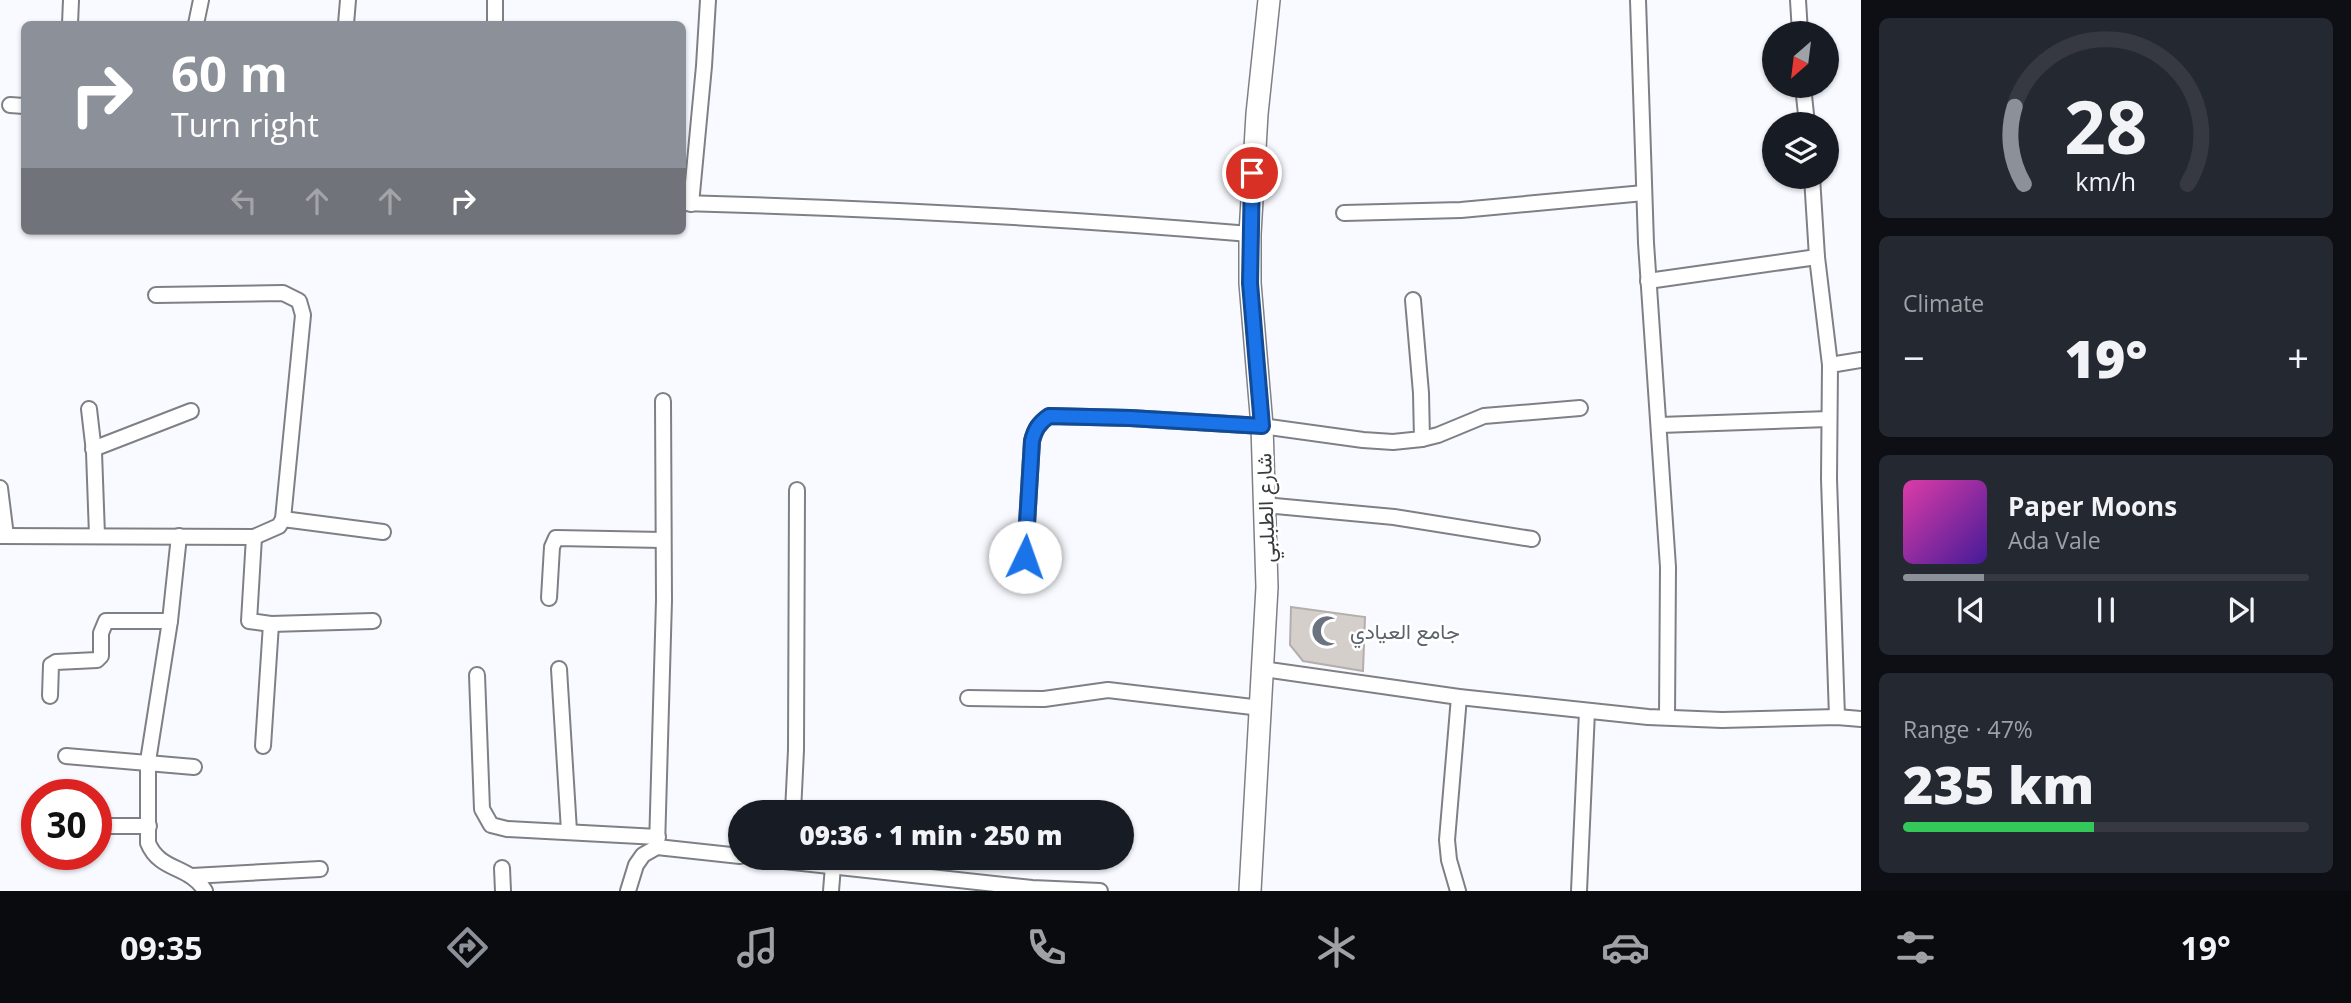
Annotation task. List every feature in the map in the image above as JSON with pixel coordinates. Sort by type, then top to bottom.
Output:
[{"type":"street","points":[[70,21],[71,0]]},
{"type":"street","points":[[197,21],[201,0]]},
{"type":"street","points":[[346,21],[348,0]]},
{"type":"street","points":[[495,0],[495,21]]},
{"type":"street","points":[[708,0],[704,66],[687,204],[852,209],[1250,233]]},
{"type":"street","name":"شارع الطبلبي","points":[[1250,891],[1267,587],[1262,426],[1250,283],[1250,233],[1255,138],[1269,0]]},
{"type":"street","points":[[1638,0],[1648,281],[1668,567],[1667,717]]},
{"type":"street","points":[[1798,0],[1799,21]]},
{"type":"street","points":[[1813,189],[1816,257],[1830,365],[1829,478],[1837,717]]},
{"type":"street","points":[[1344,213],[1461,210],[1644,193]]},
{"type":"street","points":[[1648,281],[1816,257]]},
{"type":"street","points":[[0,488],[3,536],[254,537],[279,526],[283,519],[303,315],[299,300],[283,293],[156,295]]},
{"type":"street","points":[[1413,300],[1422,439]]},
{"type":"street","points":[[1830,365],[1861,360]]},
{"type":"street","points":[[628,891],[636,864],[658,842],[659,744],[664,655],[663,401]]},
{"type":"street","points":[[1025,557],[1032,441],[1040,422],[1049,416],[1262,426],[1393,442],[1438,435],[1484,416],[1580,408]]},
{"type":"street","points":[[89,409],[97,535]]},
{"type":"street","points":[[93,449],[191,411]]},
{"type":"street","points":[[1660,425],[1829,419]]},
{"type":"street","points":[[794,800],[797,490]]},
{"type":"street","points":[[1265,505],[1394,517],[1532,539]]},
{"type":"street","points":[[283,519],[383,532]]},
{"type":"street","points":[[179,536],[170,621],[148,761],[148,843],[153,855],[162,863],[192,876],[205,891]]},
{"type":"street","points":[[254,537],[247,619],[251,622],[271,624],[373,621]]},
{"type":"street","points":[[549,598],[552,547],[556,538],[663,540]]},
{"type":"street","points":[[50,696],[51,665],[56,662],[97,660],[101,656],[101,633],[106,621],[170,621]]},
{"type":"street","points":[[263,746],[271,624]]},
{"type":"street","points":[[559,669],[569,831]]},
{"type":"street","points":[[1263,669],[1459,697],[1587,711],[1722,720],[1837,717],[1861,719]]},
{"type":"street","points":[[477,675],[482,809],[491,825],[507,829],[569,831],[728,854]]},
{"type":"street","points":[[968,698],[1044,699],[1108,690],[1261,708]]},
{"type":"street","points":[[1458,891],[1449,860],[1447,840],[1459,697]]},
{"type":"street","points":[[1579,891],[1587,711]]},
{"type":"street","points":[[66,756],[194,767]]},
{"type":"street","points":[[112,826],[149,826]]},
{"type":"street","points":[[502,868],[503,891]]},
{"type":"street","points":[[192,876],[320,869]]},
{"type":"street","points":[[831,891],[833,870]]},
{"type":"street","points":[[868,870],[1032,889],[1100,891]]},
{"type":"building","name":"جامع العيادي","points":[[1291,607],[1365,617],[1363,671],[1303,661],[1290,645]]},
{"type":"place","name":"جامع العيادي","points":[[1327,631]]},
{"type":"route","points":[[1025,557],[1032,441],[1040,422],[1049,416],[1262,426],[1250,283],[1252,173]]}]
